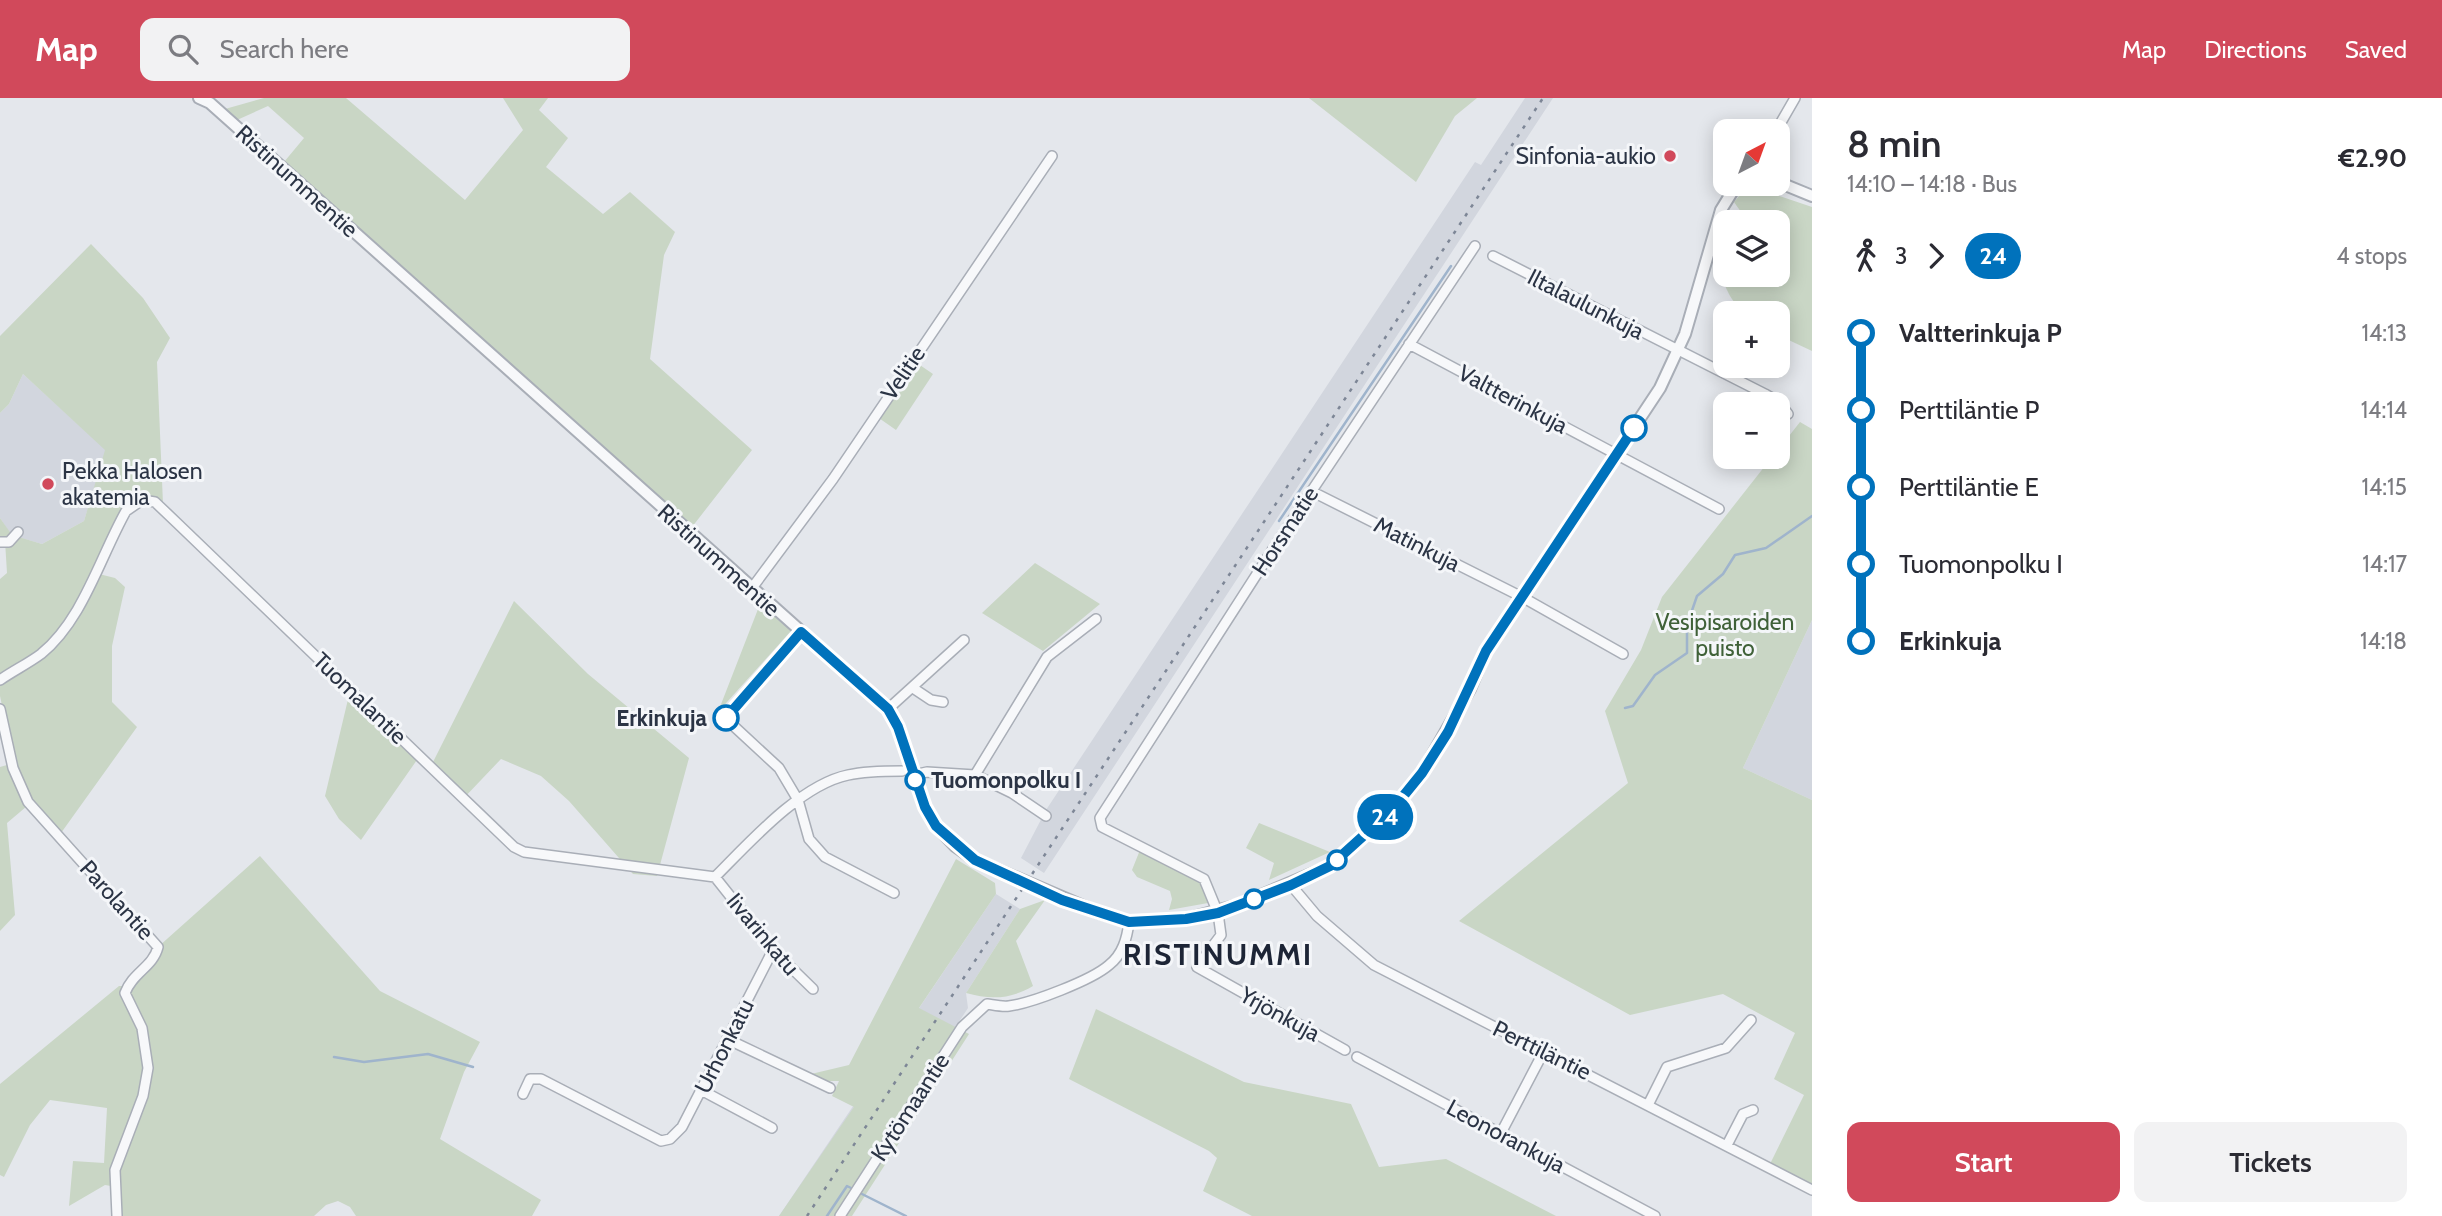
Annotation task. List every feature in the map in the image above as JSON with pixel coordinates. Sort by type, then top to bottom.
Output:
[{"type":"street","name":"Ristinummentie","points":[[199,98],[210,103],[888,709],[898,727],[908,773],[936,826],[975,860],[1062,900],[1129,922],[1186,919],[1218,913],[1291,885],[1330,866],[1392,810],[1422,773],[1470,690],[1479,663],[1660,388],[1678,351],[1721,210],[1730,196]]},
{"type":"street","points":[[1782,119],[1793,99]]},
{"type":"street","name":"Velitie","points":[[752,588],[833,479],[1052,156]]},
{"type":"street","points":[[1790,187],[1812,196]]},
{"type":"street","name":"Horsmatie","points":[[1218,913],[1204,879],[1102,827],[1100,818],[1311,491],[1475,246]]},
{"type":"street","name":"Iltalaulunkuja","points":[[1493,256],[1760,392]]},
{"type":"street","name":"Valtterinkuja","points":[[1409,344],[1719,509]]},
{"type":"street","name":"Matinkuja","points":[[1311,491],[1522,597],[1623,654]]},
{"type":"street","name":"Tuomalantie","points":[[0,680],[41,653],[58,637],[72,617],[126,511],[142,500],[155,502],[514,847],[537,854],[715,877]]},
{"type":"street","points":[[0,542],[9,542],[18,532]]},
{"type":"street","points":[[975,775],[1047,657],[1096,619]]},
{"type":"street","points":[[801,632],[726,718],[779,768],[798,800],[809,839],[825,857],[894,892]]},
{"type":"street","points":[[888,709],[964,640]]},
{"type":"street","points":[[913,688],[931,700],[943,702]]},
{"type":"street","name":"Parolantie","points":[[0,709],[13,768],[28,802],[158,947],[151,961],[132,976],[125,993],[142,1028],[148,1068],[143,1096],[115,1170],[117,1216]]},
{"type":"street","points":[[715,877],[798,800],[846,775],[927,772],[975,775],[1012,793],[1046,816]]},
{"type":"street","name":"Iivarinkatu","points":[[715,877],[774,950],[813,989]]},
{"type":"street","name":"Perttiläntie","points":[[1291,885],[1317,916],[1374,965],[1812,1190]]},
{"type":"street","name":"Yrjönkuja","points":[[1218,913],[1221,934],[1197,967],[1345,1050]]},
{"type":"street","name":"Kytömaantie","points":[[840,1216],[962,1027],[987,1004],[1011,1006],[1092,977],[1119,953],[1126,941],[1129,922]]},
{"type":"street","name":"Urhonkatu","points":[[523,1094],[530,1079],[541,1079],[661,1140],[670,1139],[678,1133],[774,950]]},
{"type":"street","points":[[1649,1104],[1667,1068],[1726,1048],[1751,1020]]},
{"type":"street","points":[[727,1039],[830,1088]]},
{"type":"street","points":[[1501,1133],[1544,1051]]},
{"type":"street","name":"Leonorankuja","points":[[1357,1056],[1656,1216]]},
{"type":"street","points":[[701,1090],[772,1128]]},
{"type":"street","points":[[1727,1144],[1743,1114],[1753,1110]]},
{"type":"shaded area","points":[[1525,98],[1553,98],[1044,873],[1021,858],[1046,810],[1475,162],[1481,165]]},
{"type":"shaded area","name":"Pekka Halosen akatemia","points":[[23,374],[106,450],[84,521],[42,544],[11,535],[0,518],[0,413],[9,404]]},
{"type":"shaded area","points":[[1812,620],[1812,800],[1743,768]]},
{"type":"shaded area","points":[[996,894],[1020,909],[966,993],[968,1008],[831,1216],[779,1216]]},
{"type":"green space","points":[[264,98],[346,98],[465,200],[523,130],[503,98],[548,98],[539,110],[568,138],[546,167],[603,214],[630,192],[675,232],[664,255],[650,359],[752,450],[692,527],[284,162],[304,138],[268,106],[237,120],[225,109]]},
{"type":"green space","points":[[1309,98],[1477,98],[1455,116],[1416,182]]},
{"type":"green space","points":[[1739,196],[1780,196],[1812,207],[1812,351],[1790,341],[1790,301],[1734,301],[1730,296],[1726,287],[1790,287],[1790,210],[1740,210],[1734,202]]},
{"type":"green space","points":[[91,244],[143,298],[170,338],[157,362],[163,504],[148,505],[128,517],[115,537],[99,574],[115,578],[125,587],[112,646],[112,702],[137,727],[61,833],[33,801],[7,823],[15,915],[0,931],[0,767],[14,763],[0,696],[0,579],[7,573],[5,541],[0,541],[0,518],[12,535],[42,544],[84,521],[105,450],[23,374],[9,404],[0,413],[0,336]]},
{"type":"green space","points":[[914,361],[933,374],[896,430],[876,416]]},
{"type":"green space","name":"Vesipisaroiden puisto","points":[[1800,422],[1812,429],[1812,620],[1743,768],[1812,800],[1812,1187],[1769,1166],[1804,1095],[1774,1079],[1795,1033],[1723,994],[1630,1015],[1459,921],[1628,783],[1605,711],[1641,650],[1662,597],[1763,469],[1790,469],[1790,435]]},
{"type":"green space","points":[[1035,563],[1100,604],[1043,651],[982,613]]},
{"type":"green space","points":[[514,601],[588,674],[689,758],[657,876],[633,874],[569,801],[541,776],[501,759],[462,800],[430,768]]},
{"type":"green space","points":[[760,604],[791,631],[718,712]]},
{"type":"green space","points":[[350,691],[419,757],[361,840],[339,819],[325,796]]},
{"type":"green space","points":[[1259,823],[1330,852],[1269,880],[1274,863],[1246,848]]},
{"type":"green space","points":[[1140,850],[1204,885],[1208,903],[1169,910],[1172,899],[1170,891],[1137,877],[1132,870]]},
{"type":"green space","points":[[260,856],[380,991],[480,1042],[464,1072],[440,1139],[541,1200],[532,1216],[356,1216],[350,1207],[338,1201],[326,1205],[314,1216],[113,1216],[111,1186],[105,1185],[69,1206],[73,1161],[104,1163],[107,1108],[50,1100],[30,1125],[4,1177],[0,1175],[0,1084],[119,986],[127,986],[158,947]]},
{"type":"green space","points":[[956,859],[995,883],[996,894],[919,1008],[969,1034],[852,1216],[779,1216],[854,1107],[832,1096],[839,1081],[826,1081],[811,1074],[849,1065]]},
{"type":"green space","points":[[1045,900],[1016,941],[1033,986],[1017,994],[1001,997],[966,993],[1020,909]]},
{"type":"green space","points":[[1096,1009],[1244,1082],[1351,1104],[1379,1167],[1446,1159],[1556,1216],[1252,1216],[1203,1191],[1217,1158],[1209,1151],[1069,1079]]},
{"type":"waterway","points":[[1279,521],[1451,266]]},
{"type":"waterway","points":[[1625,708],[1633,706],[1655,675],[1687,653],[1687,625],[1697,596],[1723,574],[1735,555],[1766,548],[1812,516]]},
{"type":"waterway","points":[[334,1057],[364,1062],[428,1054],[473,1067]]},
{"type":"waterway","points":[[827,1216],[847,1186],[853,1189]]},
{"type":"waterway","points":[[858,1192],[906,1216]]},
{"type":"railway","points":[[807,1216],[1543,98]]},
{"type":"bus line","name":"24","points":[[726,718],[730,710],[801,632],[888,709],[898,727],[925,807],[936,826],[975,860],[1062,900],[1129,922],[1186,919],[1218,913],[1291,885],[1330,866],[1392,810],[1422,773],[1448,732],[1486,651],[1634,428]]},
{"type":"place","name":"Sinfonia-aukio","points":[[1670,156]]},
{"type":"place","name":"Pekka Halosen akatemia","points":[[48,484]]},
{"type":"place","name":"Erkinkuja","points":[[726,718]]},
{"type":"place","name":"Tuomonpolku I","points":[[915,780]]},
{"type":"district","name":"RISTINUMMI","points":[[1218,954]]}]
